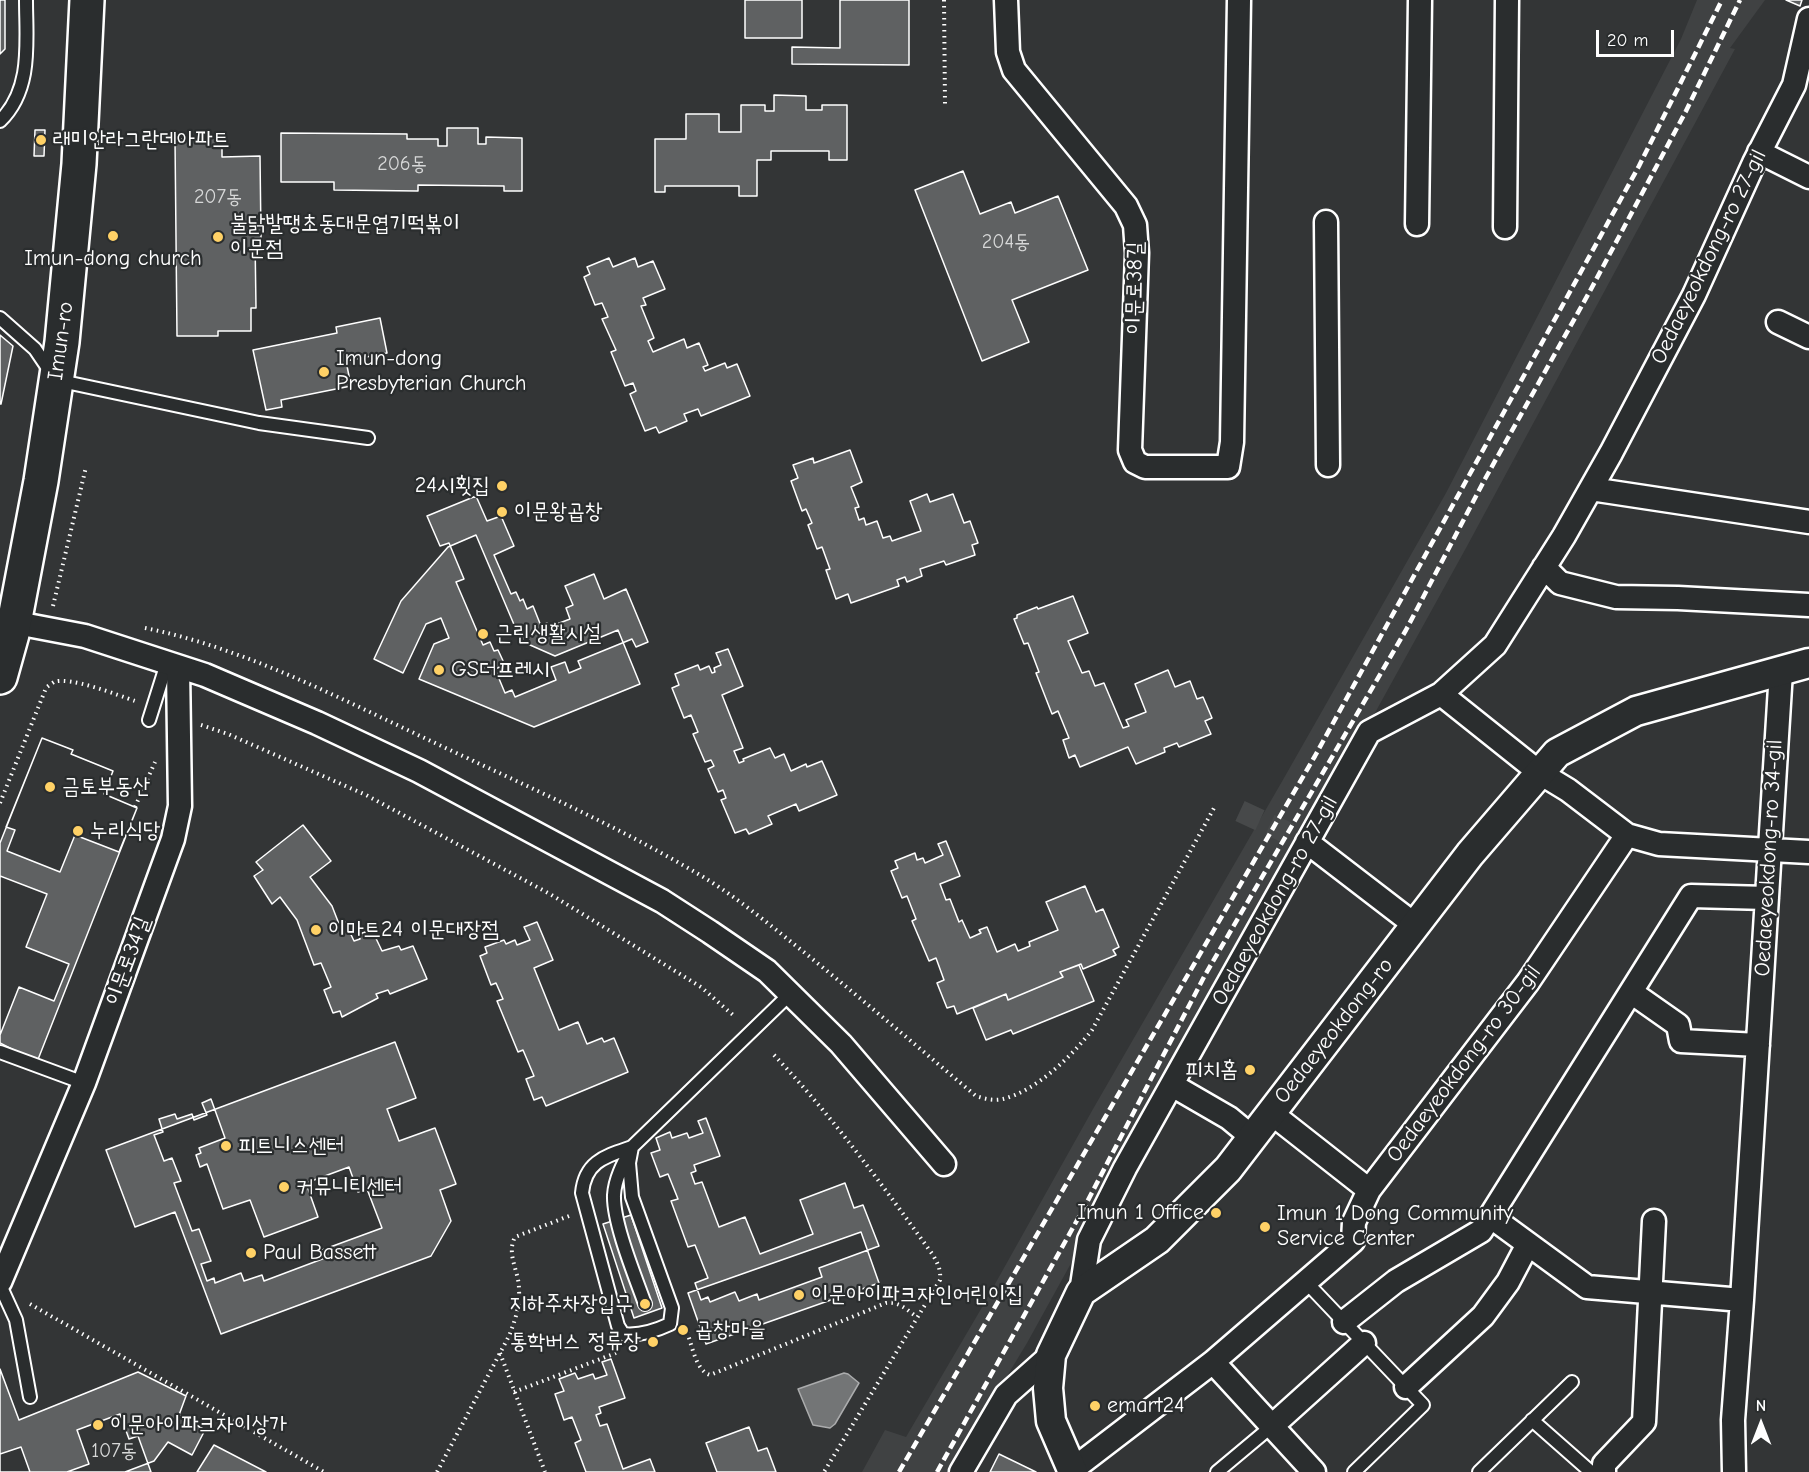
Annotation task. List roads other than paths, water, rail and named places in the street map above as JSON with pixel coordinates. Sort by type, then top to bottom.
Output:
[{"type":"main road","name":"Imun-ro","points":[[0,677],[7,620],[41,481],[62,342],[78,176],[87,0]]},
{"type":"street","name":"이문로38길","points":[[1006,0],[1008,52],[1014,70],[1126,206],[1135,225],[1137,253],[1130,450],[1131,457],[1139,465],[1145,467],[1228,467],[1232,442],[1239,0]]},
{"type":"street","points":[[1417,224],[1420,0]]},
{"type":"street","points":[[1505,227],[1507,0]]},
{"type":"street","name":"Oedaeyeokdong-ro 27-gil","points":[[1081,1292],[1089,1240],[1125,1168],[1368,732],[1441,694],[1495,645],[1591,489],[1694,295],[1759,152],[1794,85],[1805,56],[1809,19]]},
{"type":"street","points":[[1759,152],[1809,177]]},
{"type":"street","points":[[1326,222],[1328,465]]},
{"type":"street","points":[[1778,322],[1809,337]]},
{"type":"street","points":[[1591,489],[1809,522]]},
{"type":"street","points":[[1544,567],[1560,583],[1616,597],[1689,598],[1809,605]]},
{"type":"street","points":[[7,620],[85,636],[205,675],[317,723],[419,771],[662,901],[767,971],[841,1044],[944,1164]]},
{"type":"street","name":"Oedaeyeokdong-ro","points":[[1081,1292],[1157,1240],[1228,1169],[1470,854],[1557,753],[1636,711],[1809,663]]},
{"type":"street","name":"이문로34길","points":[[0,1283],[84,1083],[173,839],[180,806],[179,717],[172,665]]},
{"type":"street","name":"Oedaeyeokdong-ro 34-gil","points":[[1734,1472],[1733,1420],[1780,671]]},
{"type":"street","points":[[1441,694],[1540,773],[1568,790],[1627,835],[1659,844],[1809,852]]},
{"type":"street","name":"Oedaeyeokdong-ro 30-gil","points":[[1073,1471],[1213,1362],[1353,1241],[1354,1222],[1368,1190],[1528,982],[1627,835]]},
{"type":"street","points":[[1307,842],[1415,925]]},
{"type":"street","points":[[1344,1322],[1396,1281],[1482,1231],[1691,896],[1767,898]]},
{"type":"street","points":[[1631,992],[1678,1024],[1681,1041],[1758,1045]]},
{"type":"street","points":[[1172,1085],[1229,1118],[1252,1137]]},
{"type":"street","points":[[1271,1113],[1368,1190]]},
{"type":"street","points":[[1490,1216],[1587,1287],[1742,1300]]},
{"type":"street","points":[[1604,1472],[1604,1464],[1644,1422],[1654,1221]]},
{"type":"street","points":[[1406,1387],[1483,1316],[1508,1282],[1528,1244]]},
{"type":"street","points":[[1073,1471],[1052,1421],[1048,1388],[1051,1355],[1081,1292]]},
{"type":"street","points":[[1272,1426],[1364,1343]]},
{"type":"street","points":[[961,1472],[1006,1395],[1051,1355]]},
{"type":"street","points":[[1213,1362],[1314,1472]]},
{"type":"lane","points":[[0,121],[14,105],[26,66],[26,0]]},
{"type":"lane","points":[[0,318],[35,349],[56,380],[249,421],[368,438]]},
{"type":"lane","points":[[149,720],[172,665]]},
{"type":"lane","points":[[645,1304],[616,1219],[614,1195],[619,1171],[632,1147],[790,994]]},
{"type":"lane","points":[[0,1052],[84,1083]]},
{"type":"lane","points":[[632,1147],[629,1163],[632,1197],[672,1308],[672,1317],[670,1324],[632,1335],[623,1334],[618,1326],[582,1193],[583,1181],[594,1164],[604,1157],[632,1147]]},
{"type":"lane","points":[[0,1283],[16,1320],[30,1397]]},
{"type":"lane","points":[[1307,1283],[1423,1405],[1354,1472]]},
{"type":"lane","points":[[1479,1472],[1572,1382]]},
{"type":"lane","points":[[1532,1420],[1591,1472]]},
{"type":"lane","points":[[1217,1472],[1272,1426]]},
{"type":"tunnel","points":[[1240,811],[1307,842]]},
{"type":"railway","points":[[899,1472],[1315,756],[1639,166],[1722,0]]},
{"type":"railway","points":[[937,1472],[1085,1206],[1205,975],[1406,630],[1485,479],[1590,291],[1686,111],[1740,0]]},
{"type":"place","name":"래미안라그란데아파트","points":[[41,140]]},
{"type":"place","name":"Imun-dong church","points":[[113,236]]},
{"type":"place","name":"불닭발땡초동대문엽기떡볶이 이문점","points":[[218,237]]},
{"type":"place","name":"Imun-dong Presbyterian Church","points":[[324,372]]},
{"type":"place","name":"24시횟집","points":[[502,486]]},
{"type":"place","name":"이문왕곱창","points":[[502,512]]},
{"type":"place","name":"근린생활시설","points":[[483,634]]},
{"type":"place","name":"GS더프레시","points":[[439,670]]},
{"type":"place","name":"금토부동산","points":[[50,787]]},
{"type":"place","name":"누리식당","points":[[78,831]]},
{"type":"place","name":"이마트24 이문대장점","points":[[316,930]]},
{"type":"place","name":"피치홈","points":[[1250,1070]]},
{"type":"place","name":"피트니스센터","points":[[226,1146]]},
{"type":"place","name":"커뮤니티센터","points":[[284,1187]]},
{"type":"place","name":"Imun 1 Office","points":[[1216,1213]]},
{"type":"place","name":"Imun 1 Dong Community Service Center","points":[[1265,1227]]},
{"type":"place","name":"Paul Bassett","points":[[251,1253]]},
{"type":"place","name":"이문아이파크자인어린이집","points":[[799,1295]]},
{"type":"place","name":"지하주차장입구","points":[[645,1304]]},
{"type":"place","name":"곱창마을","points":[[683,1330]]},
{"type":"place","name":"통학버스 정류장","points":[[653,1342]]},
{"type":"place","name":"emart24","points":[[1095,1406]]},
{"type":"place","name":"이문아이파크자이상가","points":[[98,1425]]}]
